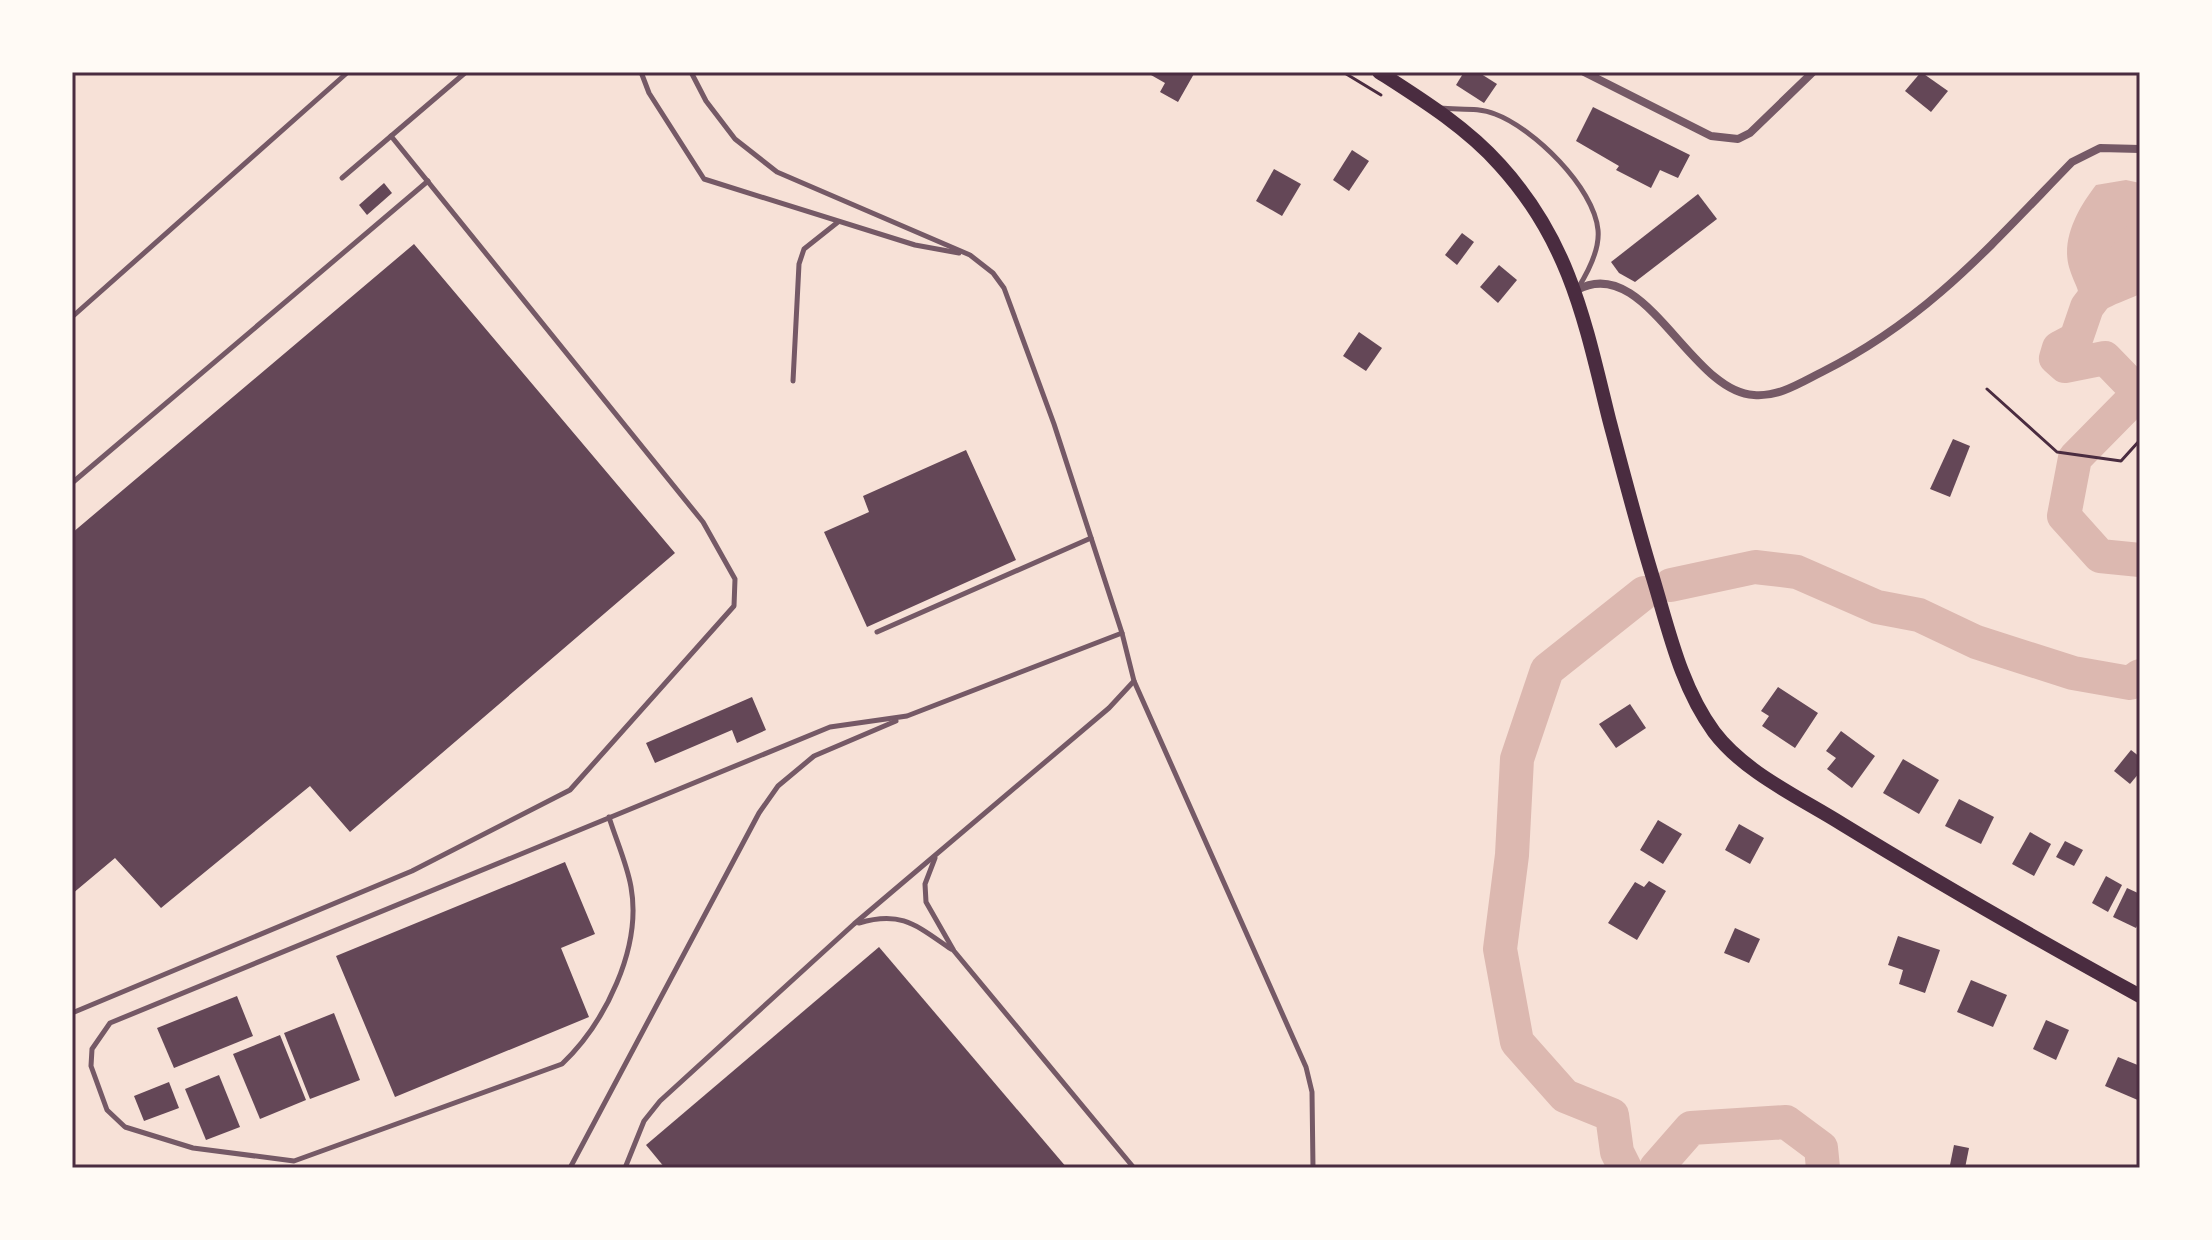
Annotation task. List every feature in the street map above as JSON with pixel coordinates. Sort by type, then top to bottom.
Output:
[{"type":"main road","points":[[1379,72],[1481,146],[1508,175],[1539,217],[1577,290],[1672,642],[1702,714],[1723,743],[1746,764],[1911,866],[2140,996]]},
{"type":"street","points":[[1584,72],[1711,136],[1725,140],[1750,133],[1813,72]]},
{"type":"street","points":[[1577,290],[1596,284],[1634,297],[1659,316],[1703,369],[1736,391],[1752,395],[1787,390],[1850,357],[1929,306],[2072,162],[2100,148],[2140,149]]},
{"type":"lane","points":[[72,317],[348,72]]},
{"type":"lane","points":[[342,178],[466,72]]},
{"type":"lane","points":[[641,72],[649,93],[704,179],[915,245],[970,255]]},
{"type":"lane","points":[[691,72],[706,101],[735,139],[777,172],[970,255],[993,273],[1004,288],[1091,538],[1134,681],[1306,1067],[1312,1092],[1313,1168]]},
{"type":"lane","points":[[1431,107],[1482,110],[1504,117],[1535,140],[1574,178],[1598,229],[1590,265],[1577,290]]},
{"type":"lane","points":[[72,1013],[412,871],[570,790],[734,606],[735,579],[703,522],[391,136]]},
{"type":"lane","points":[[72,483],[428,181]]},
{"type":"lane","points":[[793,381],[799,264],[804,249],[839,221]]},
{"type":"lane","points":[[877,632],[1091,538]]},
{"type":"lane","points":[[570,1168],[759,813],[778,786],[814,756],[907,716],[1122,633]]},
{"type":"lane","points":[[625,1168],[639,1131],[660,1101],[854,924],[1109,708],[1134,681]]},
{"type":"lane","points":[[609,817],[631,888],[632,915],[624,960],[607,1008],[587,1040],[562,1064],[294,1161],[193,1148],[125,1127],[107,1110],[91,1066],[92,1049],[110,1023],[609,817],[830,727],[884,722],[907,716]]},
{"type":"lane","points":[[936,857],[925,884],[926,902],[954,951],[1134,1168]]},
{"type":"lane","points":[[854,924],[873,919],[905,919],[954,951]]},
{"type":"path","points":[[1987,389],[2057,452],[2121,461],[2140,440]]},
{"type":"shaded area","points":[[2126,180],[2140,183],[2140,294],[2095,316],[2076,339],[2066,318],[2078,298],[2067,256],[2073,223],[2096,185]]},
{"type":"building","points":[[1153,72],[1195,72],[1178,102],[1160,92],[1165,83],[1151,75]]},
{"type":"building","points":[[1464,72],[1478,72],[1497,84],[1484,103],[1456,85]]},
{"type":"building","points":[[1921,72],[1948,91],[1931,112],[1905,91]]},
{"type":"building","points":[[1593,107],[1690,155],[1678,178],[1660,170],[1651,188],[1616,170],[1619,166],[1576,141]]},
{"type":"building","points":[[1352,150],[1369,161],[1349,191],[1333,180]]},
{"type":"building","points":[[1274,169],[1301,184],[1282,216],[1256,201]]},
{"type":"building","points":[[384,183],[392,193],[367,215],[359,205]]},
{"type":"building","points":[[1698,194],[1717,219],[1635,282],[1619,273],[1611,262]]},
{"type":"building","points":[[1462,233],[1474,242],[1457,265],[1445,255]]},
{"type":"building","points":[[414,244],[675,553],[350,832],[310,786],[161,908],[115,858],[72,894],[72,533]]},
{"type":"building","points":[[1499,265],[1517,280],[1498,303],[1480,287]]},
{"type":"building","points":[[1359,332],[1382,348],[1366,371],[1343,356]]},
{"type":"building","points":[[1953,439],[1970,446],[1950,497],[1930,489]]},
{"type":"building","points":[[966,450],[1016,560],[867,627],[824,532],[869,512],[863,496]]},
{"type":"building","points":[[1778,687],[1818,713],[1795,748],[1762,726],[1769,716],[1761,711]]},
{"type":"building","points":[[752,697],[766,730],[737,743],[732,730],[655,763],[646,743]]},
{"type":"building","points":[[1630,704],[1646,728],[1616,748],[1599,724]]},
{"type":"building","points":[[1841,731],[1875,756],[1852,788],[1827,769],[1836,758],[1826,751]]},
{"type":"building","points":[[2131,750],[2140,757],[2140,772],[2130,784],[2114,771]]},
{"type":"building","points":[[1903,759],[1939,780],[1919,814],[1883,793]]},
{"type":"building","points":[[1959,799],[1994,817],[1981,844],[1945,826]]},
{"type":"building","points":[[1658,820],[1682,834],[1663,864],[1640,850]]},
{"type":"building","points":[[1739,824],[1764,838],[1750,864],[1725,850]]},
{"type":"building","points":[[2030,832],[2051,844],[2034,876],[2012,864]]},
{"type":"building","points":[[2065,841],[2083,850],[2074,866],[2056,857]]},
{"type":"building","points":[[565,862],[595,934],[561,948],[589,1017],[395,1097],[336,956]]},
{"type":"building","points":[[2106,876],[2122,885],[2108,912],[2092,903]]},
{"type":"building","points":[[1649,881],[1666,891],[1637,940],[1608,923],[1635,882],[1644,887]]},
{"type":"building","points":[[2127,888],[2140,894],[2140,920],[2136,928],[2113,917]]},
{"type":"building","points":[[1735,928],[1760,939],[1749,963],[1724,953]]},
{"type":"building","points":[[1898,936],[1940,950],[1925,993],[1899,984],[1903,970],[1888,965]]},
{"type":"building","points":[[879,947],[1067,1168],[665,1168],[646,1145]]},
{"type":"building","points":[[1971,980],[2007,995],[1993,1027],[1957,1012]]},
{"type":"building","points":[[237,996],[253,1036],[174,1068],[157,1028]]},
{"type":"building","points":[[334,1013],[360,1080],[310,1099],[284,1033]]},
{"type":"building","points":[[2046,1020],[2069,1030],[2056,1060],[2033,1049]]},
{"type":"building","points":[[280,1035],[306,1100],[260,1119],[233,1054]]},
{"type":"building","points":[[2118,1057],[2140,1066],[2140,1101],[2105,1086]]},
{"type":"building","points":[[219,1075],[240,1127],[206,1140],[185,1089]]},
{"type":"building","points":[[169,1082],[179,1108],[144,1121],[134,1096]]},
{"type":"building","points":[[1954,1145],[1969,1148],[1965,1168],[1950,1165]]},
{"type":"waterway","points":[[2140,237],[2087,307],[2076,339],[2059,348],[2056,358],[2065,366],[2105,358],[2139,393],[2075,458],[2064,516],[2100,556],[2140,560]]},
{"type":"waterway","points":[[1671,585],[1755,567],[1797,572],[1877,607],[1919,615],[1976,642],[2073,673],[2130,683],[2140,676]]},
{"type":"waterway","points":[[1625,1168],[1617,1152],[1612,1115],[1565,1096],[1517,1042],[1500,949],[1512,855],[1517,759],[1547,670],[1644,593]]},
{"type":"waterway","points":[[1656,1168],[1691,1128],[1786,1122],[1821,1148],[1823,1168]]}]
